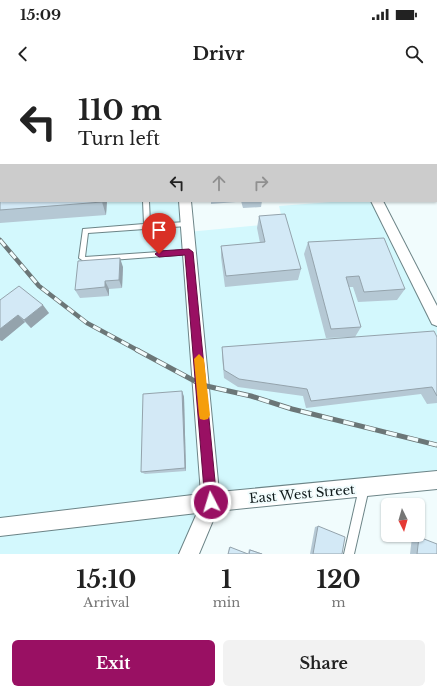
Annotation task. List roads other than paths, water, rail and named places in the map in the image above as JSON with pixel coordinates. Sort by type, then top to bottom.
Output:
[{"type":"street","points":[[185,202],[211,502],[189,554]]},
{"type":"street","points":[[378,202],[437,320]]},
{"type":"street","name":"East West Street","points":[[0,526],[211,502],[437,480]]},
{"type":"lane","points":[[146,202],[147,226]]},
{"type":"lane","points":[[187,224],[85,231],[82,258],[85,260],[189,252]]},
{"type":"lane","points":[[349,554],[364,488]]},
{"type":"railway","points":[[0,240],[39,286],[87,323],[139,351]]},
{"type":"railway","points":[[137,350],[202,385],[251,396],[292,409],[437,445]]}]
